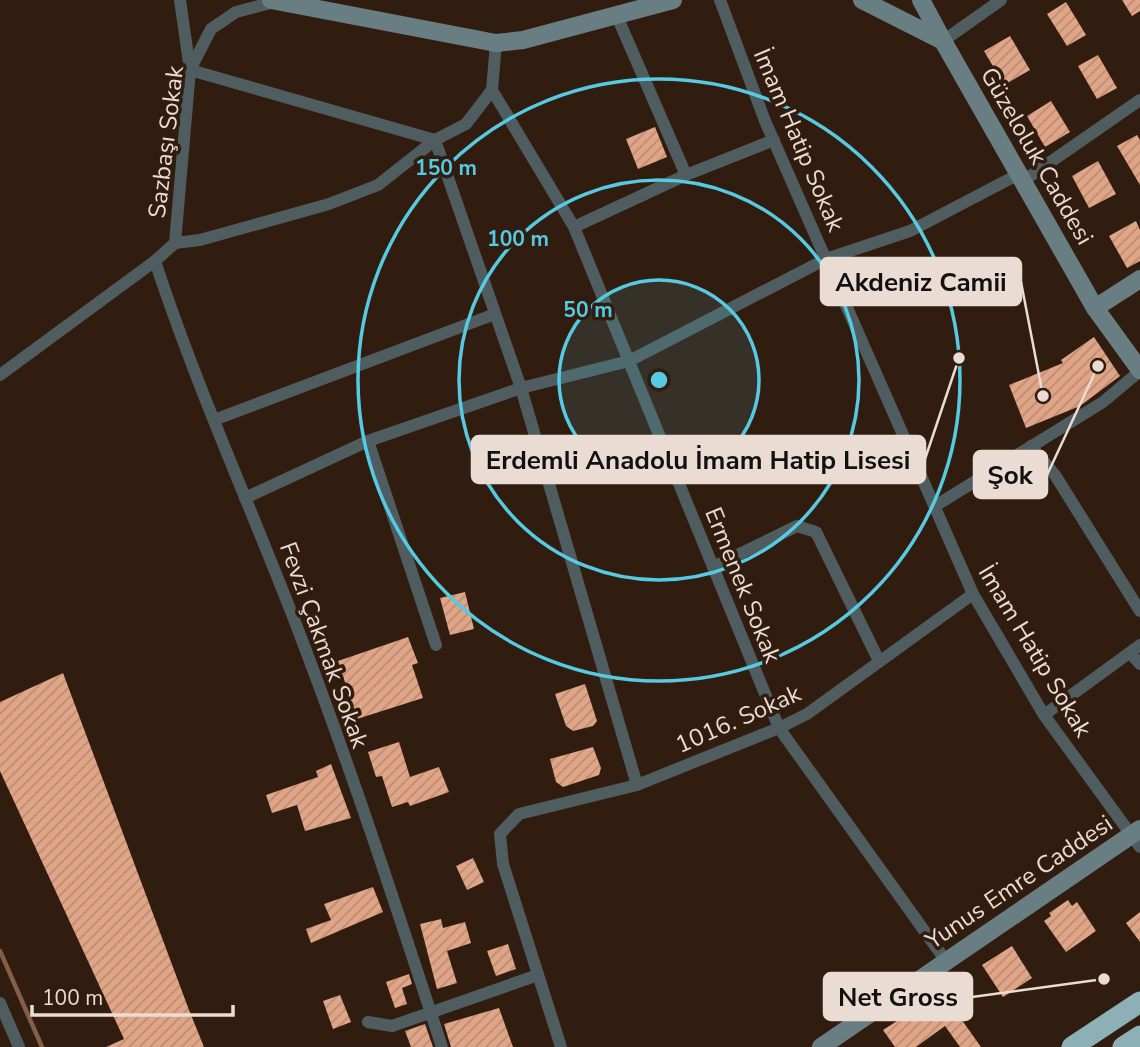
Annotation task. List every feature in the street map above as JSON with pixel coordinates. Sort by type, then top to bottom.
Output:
[{"type":"highway","points":[[1072,1047],[1140,1002]]},
{"type":"highway","points":[[1123,1047],[1140,1036]]},
{"type":"main road","points":[[275,1],[496,43],[523,40],[673,0]]},
{"type":"main road","points":[[862,0],[943,41]]},
{"type":"main road","name":"Güzeloluk Caddesi","points":[[921,0],[1095,307],[1140,370]]},
{"type":"main road","points":[[1095,307],[1140,279]]},
{"type":"main road","name":"Yunus Emre Caddesi","points":[[821,1047],[946,961],[1137,837]]},
{"type":"street","points":[[180,0],[190,70],[435,140]]},
{"type":"street","name":"İmam Hatip Sokak","points":[[720,0],[774,140],[973,594],[1044,715],[1137,837]]},
{"type":"street","points":[[943,41],[1001,0]]},
{"type":"street","name":"Sazbaşı Sokak","points":[[0,375],[176,243],[190,70],[211,29],[236,12],[275,1]]},
{"type":"street","points":[[616,14],[686,175]]},
{"type":"street","points":[[176,243],[200,240],[291,215],[378,185],[435,140],[466,124],[492,90],[496,43]]},
{"type":"street","name":"Ermenek Sokak","points":[[492,90],[574,227],[779,729],[946,961]]},
{"type":"street","points":[[245,498],[368,441],[521,388],[629,361],[826,259],[910,231],[1021,178],[1140,100]]},
{"type":"street","points":[[435,140],[521,388],[637,785]]},
{"type":"street","points":[[574,227],[686,175],[774,140]]},
{"type":"street","name":"Fevzi Çakmak Sokak","points":[[155,261],[177,328],[306,653],[442,1047]]},
{"type":"street","points":[[214,420],[495,314]]},
{"type":"street","points":[[934,506],[1103,402],[1140,370]]},
{"type":"street","points":[[368,441],[436,645]]},
{"type":"street","points":[[1031,446],[1055,475],[1140,611]]},
{"type":"street","points":[[713,567],[797,526],[816,532],[879,661]]},
{"type":"street","name":"1016. Sokak","points":[[538,975],[503,864],[500,834],[519,814],[637,785],[779,729],[807,714],[973,594]]},
{"type":"street","points":[[1044,715],[1135,649],[1140,664]]},
{"type":"street","points":[[368,1022],[392,1026],[538,975],[561,1047]]},
{"type":"street","points":[[0,1003],[19,1047]]},
{"type":"building","points":[[1122,0],[1140,0],[1140,11],[1132,16]]},
{"type":"building","points":[[1066,2],[1086,35],[1067,46],[1047,14]]},
{"type":"building","points":[[1010,36],[1030,70],[1004,85],[984,51]]},
{"type":"building","points":[[1098,55],[1117,88],[1097,99],[1078,66]]},
{"type":"building","points":[[1051,101],[1070,132],[1045,147],[1027,116]]},
{"type":"building","points":[[655,127],[667,157],[638,169],[626,139]]},
{"type":"building","points":[[1137,135],[1140,140],[1140,185],[1117,146]]},
{"type":"building","points":[[1098,161],[1116,194],[1089,208],[1072,176]]},
{"type":"building","points":[[1136,221],[1140,230],[1140,261],[1127,268],[1109,236]]},
{"type":"building","points":[[1094,337],[1120,376],[1080,406],[1026,428],[1009,385],[1063,363],[1061,360]]},
{"type":"building","points":[[465,592],[474,629],[450,635],[440,598]]},
{"type":"building","points":[[408,637],[418,663],[412,665],[423,698],[357,719],[338,661]]},
{"type":"building","points":[[63,673],[204,1047],[106,1047],[124,1039],[0,771],[0,702]]},
{"type":"building","points":[[585,684],[597,721],[593,726],[573,731],[566,726],[555,694]]},
{"type":"building","points":[[399,742],[410,777],[439,767],[449,792],[410,806],[408,802],[392,807],[382,776],[376,777],[368,752]]},
{"type":"building","points":[[593,747],[601,768],[599,775],[563,787],[556,782],[550,759]]},
{"type":"building","points":[[331,764],[351,818],[305,831],[297,805],[272,813],[266,795],[318,777],[316,771]]},
{"type":"building","points":[[473,858],[484,882],[467,890],[456,866]]},
{"type":"building","points":[[373,887],[383,912],[311,943],[306,929],[331,920],[324,904]]},
{"type":"building","points":[[1068,900],[1072,906],[1077,902],[1096,931],[1066,952],[1044,921],[1051,916],[1049,913]]},
{"type":"building","points":[[1140,912],[1140,942],[1126,923]]},
{"type":"building","points":[[441,919],[443,928],[465,922],[471,943],[447,951],[457,983],[437,989],[420,924]]},
{"type":"building","points":[[508,944],[516,969],[496,976],[487,951]]},
{"type":"building","points":[[1012,946],[1032,978],[1003,997],[982,965]]},
{"type":"building","points":[[409,974],[412,984],[402,988],[407,1004],[395,1008],[386,982]]},
{"type":"building","points":[[942,992],[981,1047],[960,1047],[945,1026],[916,1047],[895,1047],[883,1030]]},
{"type":"building","points":[[340,995],[351,1022],[333,1029],[323,1001]]},
{"type":"building","points":[[499,1008],[513,1047],[451,1047],[444,1024]]},
{"type":"building","points":[[425,1024],[433,1047],[411,1047],[405,1031]]},
{"type":"waterway","points":[[0,951],[42,1047]]},
{"type":"place","name":"Erdemli Anadolu İmam Hatip Lisesi","points":[[959,358]]},
{"type":"place","name":"Şok","points":[[1098,366]]},
{"type":"place","name":"Akdeniz Camii","points":[[1043,396]]},
{"type":"place","name":"Net Gross","points":[[1104,979]]}]
